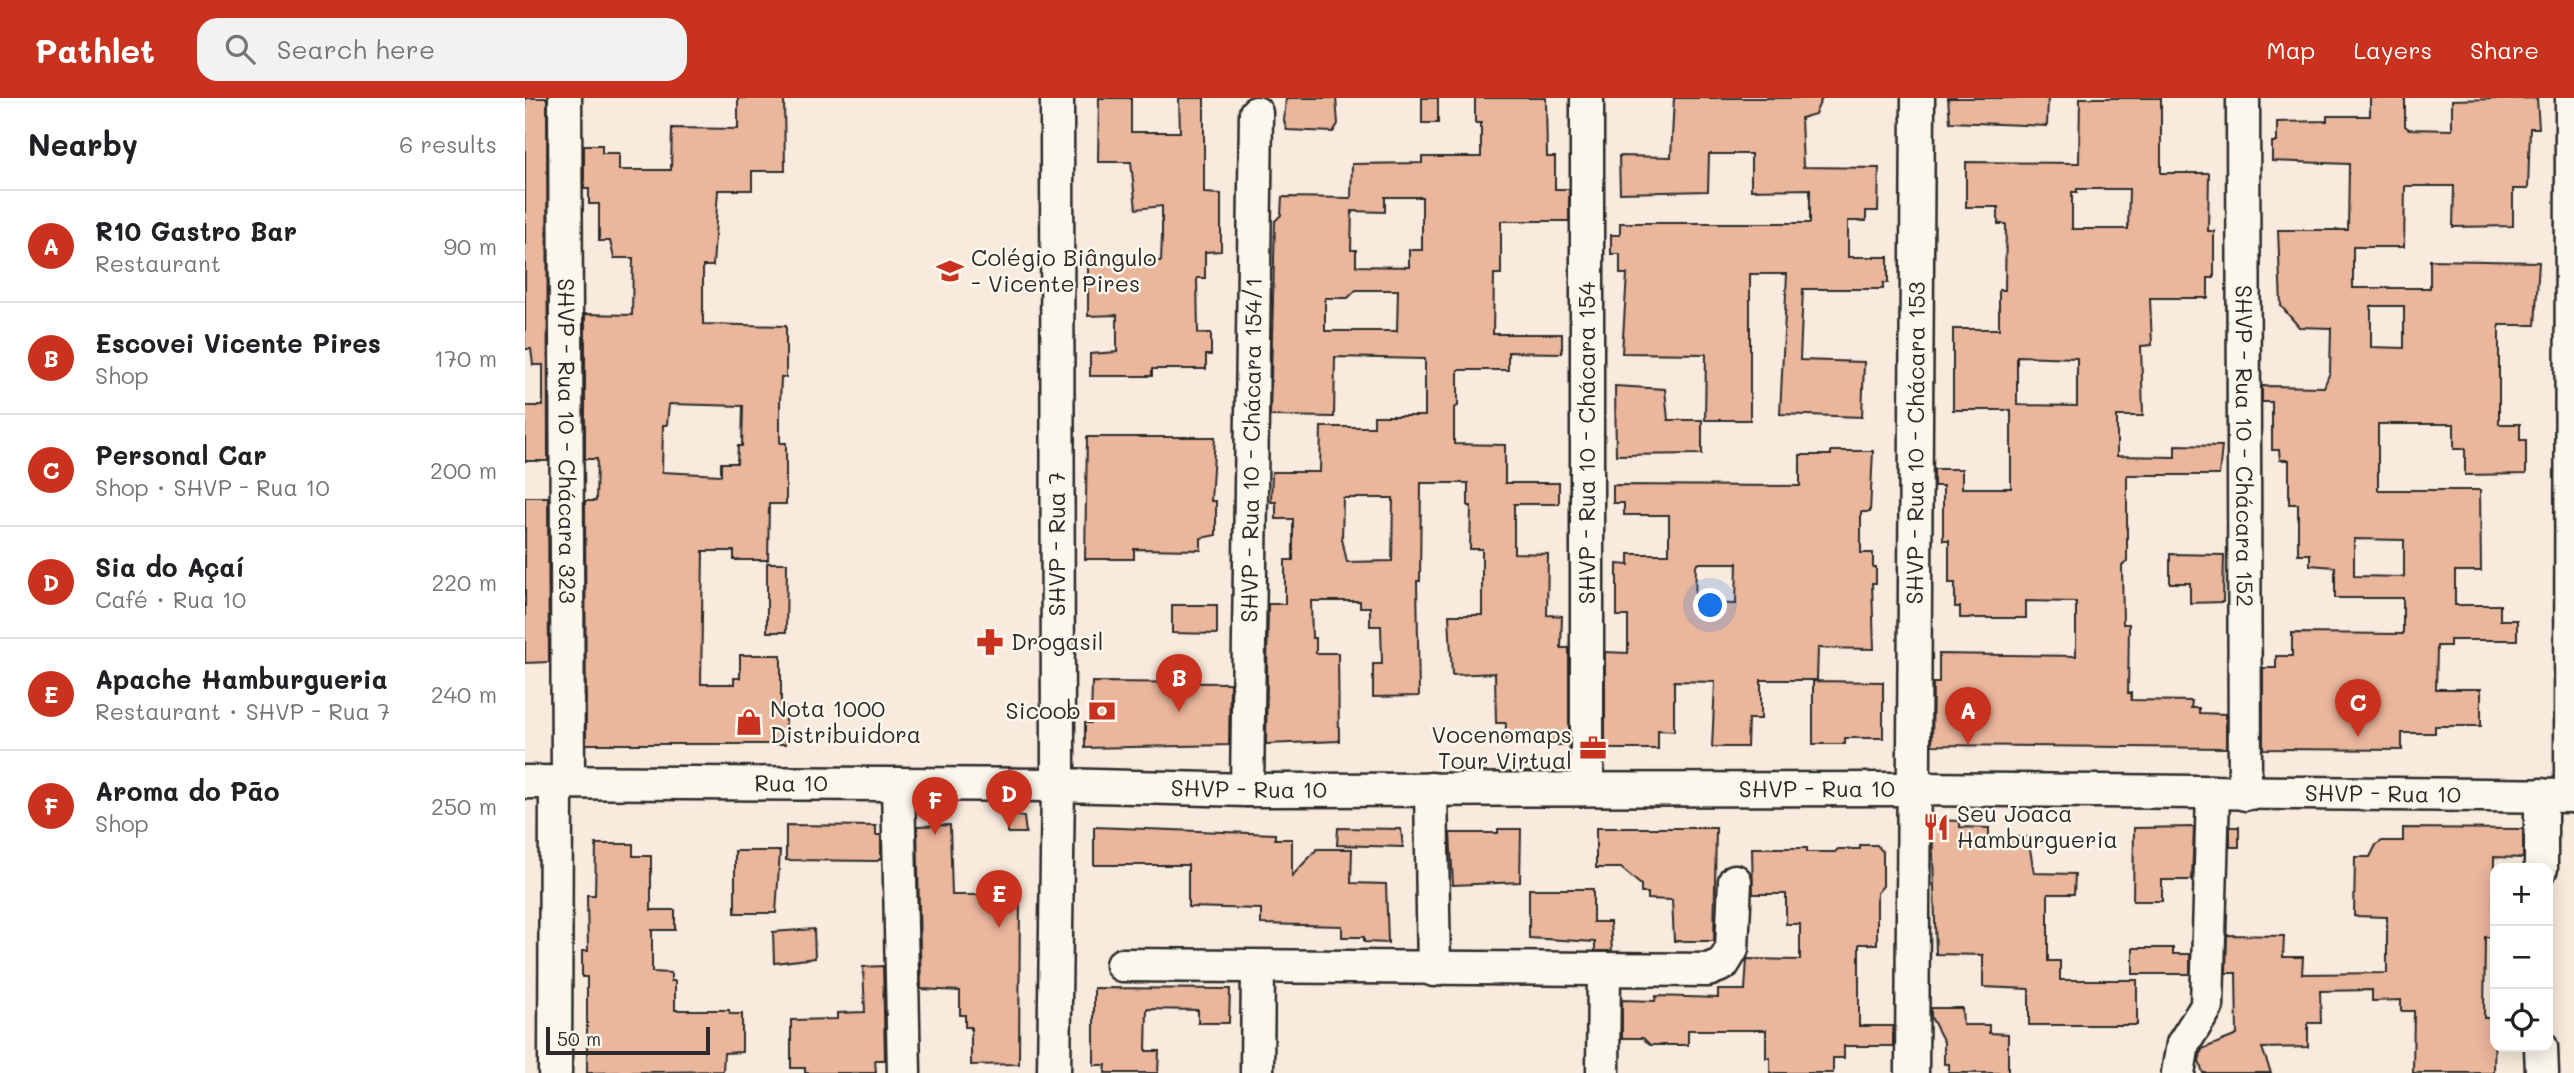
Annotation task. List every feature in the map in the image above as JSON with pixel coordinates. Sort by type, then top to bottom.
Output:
[{"type":"street","name":"SHVP - Rua 10 - Chácara 323","points":[[555,1073],[562,782],[565,98]]},
{"type":"street","name":"SHVP - Rua 7","points":[[1054,1073],[1058,785],[1057,98]]},
{"type":"street","name":"SHVP - Rua 10 - Chácara 154","points":[[1587,98],[1587,788]]},
{"type":"street","name":"SHVP - Rua 10 - Chácara 153","points":[[1912,1073],[1918,98]]},
{"type":"street","name":"SHVP - Rua 10 - Chácara 152","points":[[2243,98],[2245,793]]},
{"type":"street","points":[[2542,863],[2562,796],[2572,98]]},
{"type":"street","name":"SHVP - Rua 10 - Chácara 154/1","points":[[1247,790],[1256,113]]},
{"type":"street","name":"Rua 10","points":[[525,782],[1058,785]]},
{"type":"street","points":[[898,784],[904,1073]]},
{"type":"street","name":"SHVP - Rua 10","points":[[1058,785],[1247,790],[1914,789],[2562,796]]},
{"type":"street","points":[[1431,789],[1434,970]]},
{"type":"street","points":[[2178,1073],[2183,1044],[2207,1006],[2213,792]]},
{"type":"street","points":[[1122,965],[1434,970],[1709,970],[1723,964],[1732,949],[1735,881]]},
{"type":"street","points":[[1257,1073],[1258,968]]},
{"type":"street","points":[[1604,969],[1604,1073]]},
{"type":"street","points":[[2542,1052],[2542,1073]]},
{"type":"building","points":[[525,98],[547,98],[548,461],[525,461],[525,406],[543,406],[543,365],[533,365],[531,349],[525,349]]},
{"type":"building","points":[[738,98],[784,98],[785,171],[752,171],[752,190],[718,190],[713,266],[703,266],[703,324],[786,326],[786,377],[781,377],[780,443],[786,443],[786,504],[769,504],[768,560],[734,560],[734,551],[703,551],[701,684],[734,684],[734,678],[740,678],[740,655],[781,655],[781,708],[786,708],[786,744],[586,744],[585,501],[596,501],[597,459],[585,459],[585,314],[632,315],[633,258],[614,258],[610,241],[599,241],[599,204],[589,204],[589,189],[584,189],[584,145],[602,145],[602,153],[619,153],[619,170],[671,170],[672,128],[738,129]],"holes":[[[669,404],[743,406],[742,446],[738,446],[737,463],[721,463],[721,475],[662,472],[663,425],[667,425]]]},
{"type":"building","points":[[1099,98],[1131,98],[1131,132],[1180,132],[1179,98],[1204,98],[1204,193],[1221,194],[1221,251],[1205,252],[1205,278],[1197,278],[1198,333],[1211,333],[1211,355],[1206,355],[1206,369],[1152,369],[1152,376],[1090,376],[1090,354],[1117,352],[1117,315],[1088,316],[1088,255],[1126,254],[1126,261],[1161,261],[1162,236],[1162,206],[1136,209],[1131,162],[1098,162]]},
{"type":"building","points":[[1286,98],[1336,98],[1338,124],[1333,132],[1287,130],[1284,121]]},
{"type":"building","points":[[1422,98],[1438,98],[1438,123],[1422,123]]},
{"type":"building","points":[[1475,98],[1546,98],[1547,157],[1555,157],[1555,189],[1569,189],[1569,221],[1501,221],[1501,274],[1494,274],[1493,334],[1562,334],[1562,353],[1508,352],[1508,370],[1458,370],[1454,444],[1505,445],[1505,483],[1559,483],[1559,504],[1514,504],[1514,553],[1548,554],[1547,615],[1562,616],[1561,648],[1569,648],[1569,745],[1505,744],[1506,723],[1496,723],[1495,673],[1452,675],[1449,615],[1482,615],[1482,549],[1470,549],[1471,506],[1468,506],[1468,483],[1421,483],[1420,581],[1417,581],[1419,696],[1373,697],[1373,664],[1382,664],[1381,626],[1370,626],[1370,607],[1360,607],[1360,601],[1311,601],[1312,638],[1316,638],[1316,653],[1338,653],[1339,741],[1266,744],[1268,604],[1285,604],[1285,560],[1293,560],[1293,519],[1276,519],[1276,502],[1271,502],[1272,472],[1320,472],[1321,427],[1374,427],[1374,416],[1425,416],[1425,359],[1335,357],[1334,417],[1270,416],[1275,221],[1281,215],[1282,197],[1351,198],[1352,164],[1422,163],[1422,157],[1481,157],[1481,123],[1475,123]],"holes":[[[1385,197],[1422,197],[1422,250],[1409,250],[1409,267],[1356,266],[1356,250],[1351,250],[1352,211],[1385,212]],[[1356,290],[1398,290],[1397,331],[1325,331],[1325,298],[1348,298]],[[1343,498],[1393,498],[1392,561],[1347,562],[1342,539]]]},
{"type":"building","points":[[1674,98],[1822,98],[1815,114],[1801,118],[1803,167],[1879,168],[1878,211],[1866,211],[1866,221],[1848,221],[1848,257],[1888,257],[1888,283],[1883,283],[1883,289],[1803,289],[1800,360],[1864,362],[1862,417],[1780,414],[1787,274],[1750,274],[1750,420],[1705,420],[1706,354],[1622,353],[1627,274],[1620,274],[1620,254],[1611,254],[1611,235],[1620,235],[1620,223],[1810,223],[1810,189],[1751,190],[1751,154],[1709,154],[1708,191],[1620,193],[1619,156],[1671,157]]},
{"type":"building","points":[[1948,98],[2048,98],[2047,126],[1950,122]]},
{"type":"building","points":[[2080,98],[2161,98],[2161,173],[2209,173],[2208,231],[2214,231],[2214,278],[2208,278],[2208,298],[2150,298],[2152,345],[2141,346],[2143,416],[2117,416],[2117,456],[2175,457],[2175,445],[2222,446],[2219,475],[2127,475],[2127,562],[2122,565],[2123,624],[2129,624],[2128,693],[2131,693],[2131,700],[2192,701],[2191,708],[2199,708],[2199,713],[2226,714],[2226,748],[1932,745],[1933,683],[1939,683],[1939,654],[2076,656],[2076,602],[2026,601],[2026,618],[1960,618],[1960,607],[1955,607],[1955,583],[1949,583],[1949,540],[1943,540],[1943,486],[1934,486],[1934,469],[1962,469],[1962,488],[2011,488],[2011,410],[1953,410],[1953,329],[1999,329],[1999,290],[2005,290],[2006,224],[1998,224],[1998,207],[1966,207],[1966,162],[2079,163]],"holes":[[[2077,189],[2129,189],[2128,229],[2072,229],[2072,192],[2077,192]],[[2017,356],[2077,358],[2077,406],[2017,405]]]},
{"type":"building","points":[[2370,98],[2405,98],[2405,126],[2409,129],[2452,130],[2452,100],[2537,98],[2539,128],[2530,128],[2528,189],[2513,189],[2513,226],[2453,227],[2454,186],[2405,186],[2404,247],[2353,247],[2353,288],[2430,288],[2430,260],[2539,262],[2535,325],[2499,325],[2499,424],[2520,424],[2520,440],[2526,440],[2526,474],[2465,475],[2465,449],[2454,449],[2454,424],[2378,424],[2378,490],[2480,490],[2481,571],[2455,571],[2455,605],[2500,605],[2500,620],[2517,620],[2517,640],[2450,640],[2450,646],[2437,646],[2436,689],[2481,689],[2481,726],[2435,726],[2435,733],[2402,733],[2402,750],[2263,749],[2263,668],[2276,668],[2276,656],[2292,656],[2292,633],[2403,634],[2403,598],[2335,598],[2335,567],[2310,565],[2310,554],[2298,554],[2298,504],[2289,504],[2289,460],[2280,460],[2279,450],[2272,450],[2272,402],[2262,402],[2262,386],[2324,387],[2330,372],[2331,328],[2299,327],[2281,306],[2278,230],[2348,230],[2349,164],[2272,161],[2272,142],[2277,142],[2277,122],[2327,121],[2327,116],[2370,116]],"holes":[[[2371,306],[2404,306],[2404,348],[2371,347]],[[2354,539],[2404,540],[2404,577],[2354,576]]]},
{"type":"building","points":[[1615,386],[1665,389],[1668,420],[1702,420],[1702,454],[1616,455]]},
{"type":"building","points":[[1087,437],[1215,437],[1211,501],[1216,501],[1216,535],[1201,538],[1201,550],[1134,549],[1134,559],[1085,559]]},
{"type":"building","points":[[1831,451],[1873,451],[1870,512],[1861,512],[1861,553],[1873,553],[1873,567],[1876,567],[1876,583],[1872,583],[1874,649],[1818,648],[1817,680],[1761,680],[1761,719],[1748,719],[1747,747],[1712,747],[1715,682],[1674,681],[1674,731],[1658,730],[1658,749],[1605,749],[1605,652],[1628,653],[1628,616],[1617,616],[1617,564],[1629,565],[1629,554],[1669,554],[1669,515],[1624,515],[1624,503],[1613,503],[1613,485],[1800,486],[1800,455],[1831,455]],"holes":[[[1737,563],[1736,604],[1695,603],[1696,565]]]},
{"type":"building","points":[[525,497],[548,497],[549,662],[525,663]]},
{"type":"building","points":[[2170,554],[2224,555],[2223,602],[2190,603],[2190,583],[2170,583]]},
{"type":"building","points":[[767,563],[787,563],[786,632],[767,632]]},
{"type":"building","points":[[1172,605],[1217,605],[1217,634],[1172,633]]},
{"type":"building","points":[[1813,681],[1883,682],[1883,738],[1845,738],[1845,744],[1813,744]]},
{"type":"building","points":[[1092,682],[1230,683],[1229,745],[1085,748],[1085,723],[1091,723]]},
{"type":"building","points":[[1008,814],[1024,817],[1026,833],[1008,833]]},
{"type":"building","points":[[1932,820],[1960,821],[1960,827],[1989,828],[1989,837],[2028,837],[2034,873],[2075,874],[2074,894],[2048,894],[2048,961],[2060,961],[2060,980],[2137,980],[2137,1025],[2029,1025],[2029,989],[1983,987],[1983,955],[1936,954]]},
{"type":"building","points":[[786,825],[876,826],[876,835],[881,835],[881,858],[877,861],[786,860]]},
{"type":"building","points":[[950,825],[952,895],[1020,895],[1019,1064],[971,1065],[971,1027],[965,1027],[965,1015],[960,1015],[960,991],[921,989],[917,826]]},
{"type":"building","points":[[1094,827],[1275,834],[1275,839],[1292,839],[1292,876],[1317,849],[1352,849],[1351,883],[1386,884],[1388,943],[1364,942],[1364,937],[1342,937],[1342,926],[1261,924],[1261,909],[1188,907],[1188,865],[1094,865]]},
{"type":"building","points":[[2194,827],[2192,880],[2162,880],[2162,901],[2133,901],[2134,828]]},
{"type":"building","points":[[2230,827],[2239,827],[2239,847],[2230,847]]},
{"type":"building","points":[[1338,828],[1401,829],[1403,847],[1337,845]]},
{"type":"building","points":[[1596,828],[1716,828],[1714,941],[1674,941],[1672,900],[1648,899],[1648,893],[1641,893],[1641,885],[1621,868],[1596,868]]},
{"type":"building","points":[[2403,828],[2523,829],[2523,858],[2494,857],[2494,863],[2490,863],[2490,937],[2485,937],[2484,1018],[2490,1018],[2490,1052],[2494,1052],[2494,1073],[2413,1073],[2414,1011],[2401,1011],[2401,1000],[2372,1001],[2372,990],[2320,991],[2321,1023],[2308,1023],[2308,1047],[2262,1048],[2271,1073],[2203,1073],[2199,1061],[2202,1049],[2237,1035],[2236,973],[2226,973],[2227,935],[2284,936],[2283,957],[2303,957],[2302,974],[2387,973],[2387,917],[2354,916],[2355,857],[2370,857],[2376,845],[2382,841],[2403,841]]},
{"type":"building","points":[[1498,829],[1521,829],[1520,882],[1453,885],[1450,833],[1498,833]]},
{"type":"building","points":[[596,844],[633,844],[633,856],[651,856],[651,910],[675,910],[675,930],[652,930],[652,972],[671,973],[671,981],[675,981],[675,1010],[729,1010],[730,1014],[742,1014],[742,1052],[724,1053],[723,1071],[587,1073],[587,977],[582,977],[582,951],[588,951],[587,895],[595,895]]},
{"type":"building","points":[[1860,845],[1877,845],[1883,852],[1883,886],[1877,893],[1877,944],[1859,944],[1859,1026],[1893,1026],[1893,1046],[1844,1046],[1844,1058],[1833,1058],[1833,1073],[1770,1073],[1770,1058],[1766,1058],[1766,1030],[1688,1030],[1688,1045],[1650,1045],[1643,1038],[1622,1038],[1622,1000],[1655,1001],[1656,996],[1718,998],[1718,990],[1745,990],[1747,959],[1800,960],[1800,924],[1786,924],[1786,894],[1753,894],[1752,848],[1807,848],[1807,852],[1835,852],[1838,849],[1860,849]]},
{"type":"building","points":[[735,851],[780,851],[776,913],[735,913]]},
{"type":"building","points":[[1529,889],[1593,889],[1593,922],[1610,922],[1612,951],[1595,951],[1595,942],[1529,938]]},
{"type":"building","points":[[814,929],[815,958],[774,963],[773,932]]},
{"type":"building","points":[[2133,948],[2173,948],[2173,954],[2190,954],[2190,974],[2133,974]]},
{"type":"building","points":[[883,966],[885,1060],[875,1060],[876,1073],[805,1073],[805,1068],[791,1068],[791,1020],[837,1019],[837,1013],[865,1012],[863,967]]},
{"type":"building","points":[[1094,988],[1230,989],[1229,1023],[1198,1023],[1198,1010],[1147,1009],[1146,1051],[1159,1051],[1158,1073],[1105,1073],[1106,1065],[1094,1065]]},
{"type":"building","points":[[1931,1008],[1962,1008],[1963,1025],[1989,1025],[1989,1033],[2008,1034],[2008,1073],[1949,1073],[1949,1064],[1944,1064],[1944,1042],[1931,1017]]},
{"type":"place","name":"Colégio Biângulo - Vicente Pires","points":[[950,271]]},
{"type":"place","name":"Drogasil","points":[[990,642]]},
{"type":"place","name":"Sicoob","points":[[1102,711]]},
{"type":"place","name":"Escovei Vicente Pires","points":[[1179,712]]},
{"type":"place","name":"Nota 1000 Distribuidora","points":[[749,722]]},
{"type":"place","name":"Personal Car","points":[[2358,737]]},
{"type":"place","name":"R10 Gastro Bar","points":[[1968,745]]},
{"type":"place","name":"Vocenomaps Tour Virtual","points":[[1593,748]]},
{"type":"place","name":"Seu Joaca Hamburgueria","points":[[1936,827]]},
{"type":"place","name":"Sia do Açaí","points":[[1009,828]]},
{"type":"place","name":"Aroma do Pão","points":[[935,835]]},
{"type":"place","name":"Apache Hamburgueria","points":[[999,928]]}]
